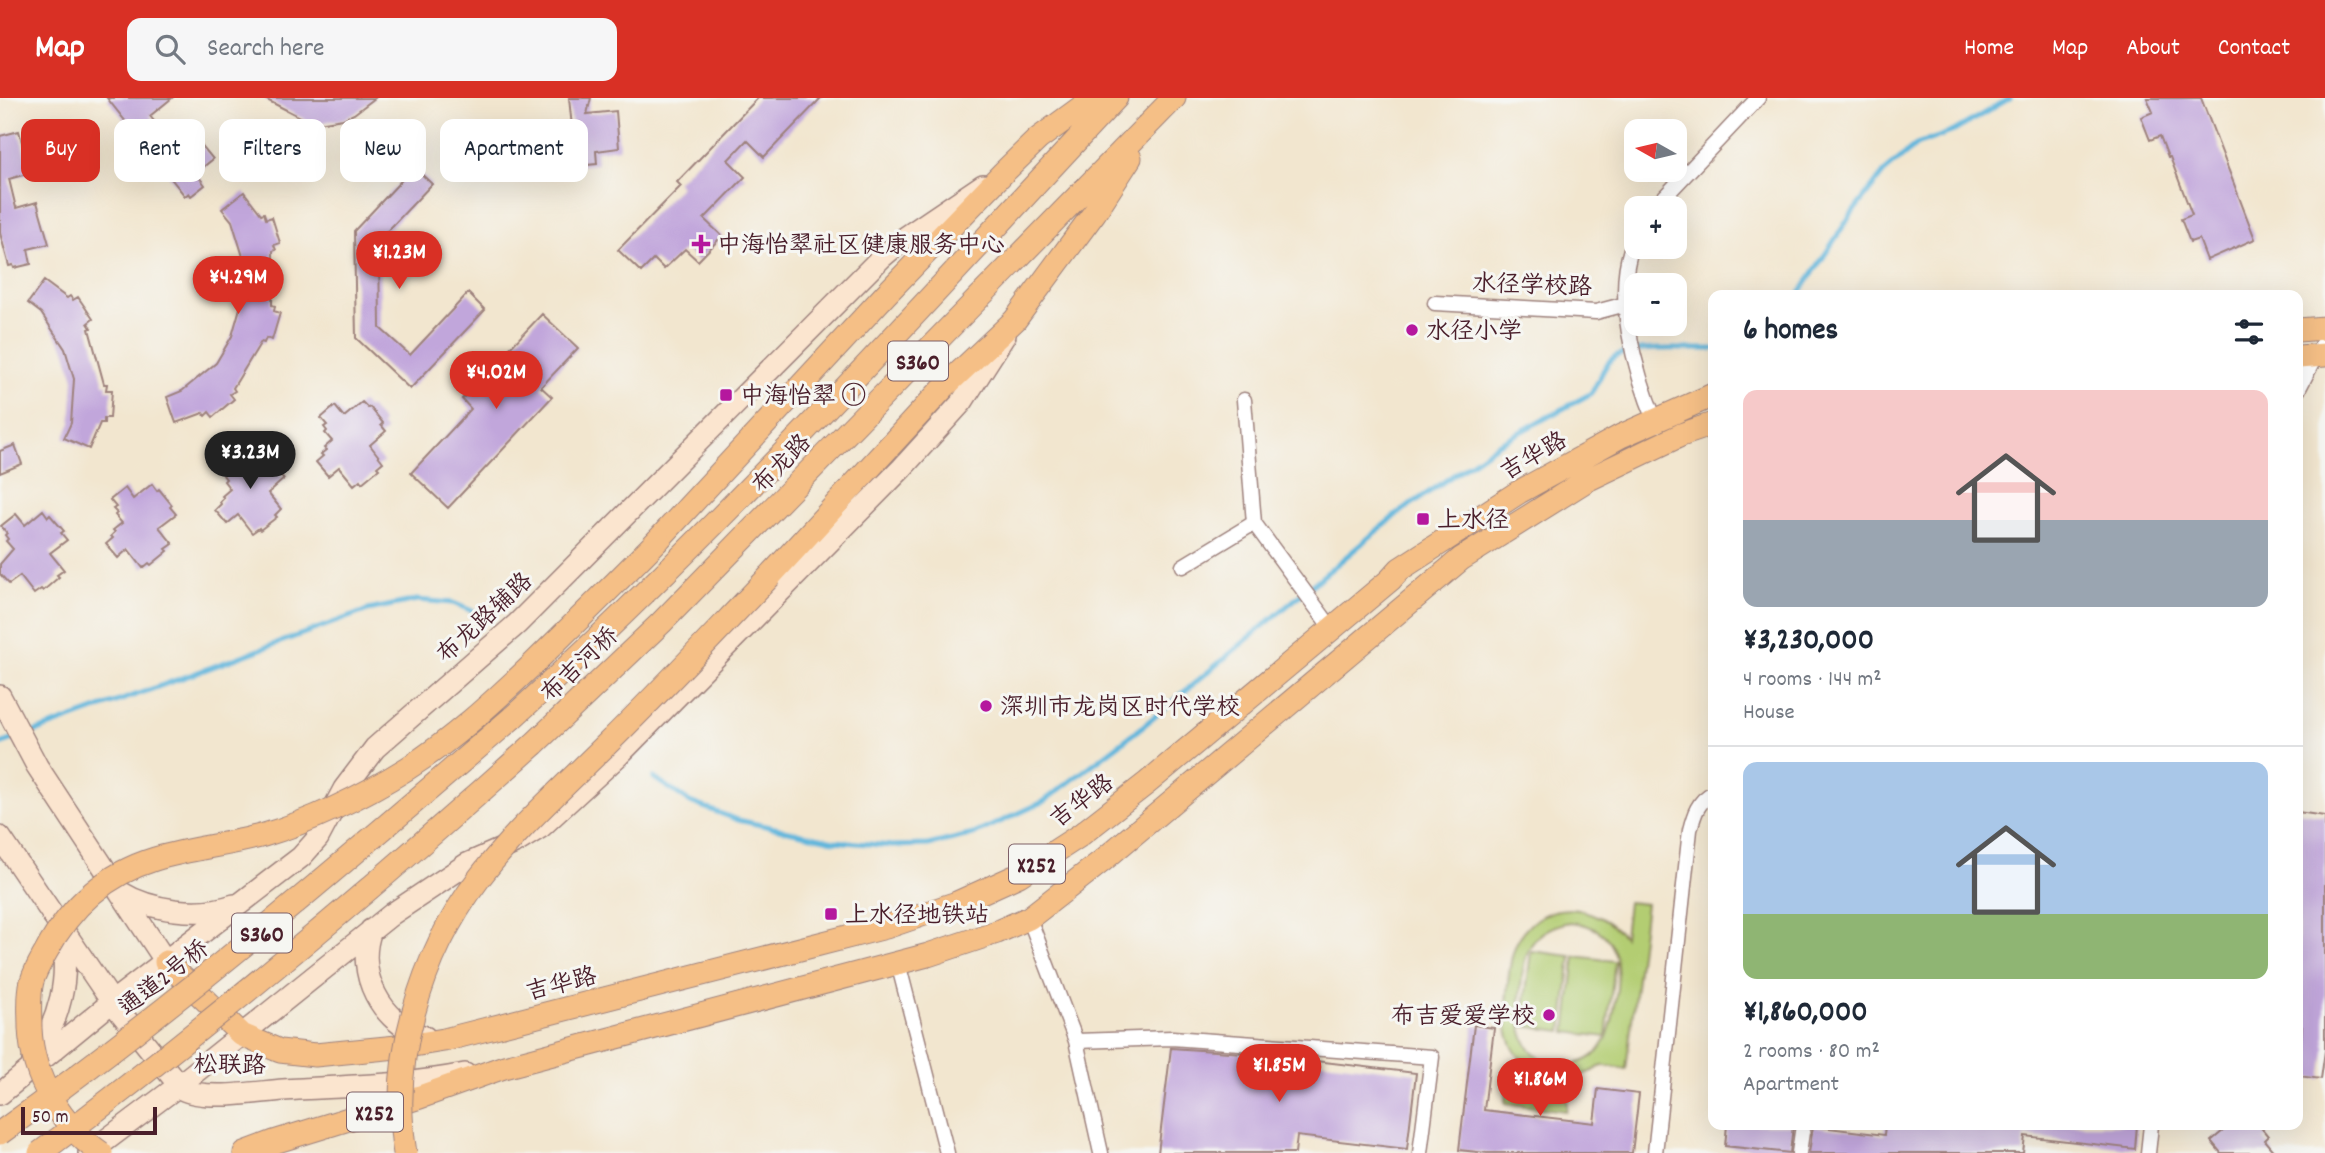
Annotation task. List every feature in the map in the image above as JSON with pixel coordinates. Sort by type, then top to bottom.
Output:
[{"type":"main road","points":[[101,1153],[73,1130],[55,1107],[43,1080],[31,1040],[29,1003],[32,982],[56,933],[79,905],[106,882],[137,866],[166,856],[262,835],[290,826],[349,801],[432,752],[504,691],[658,540],[886,294],[1003,173],[1038,139],[1094,98]]},
{"type":"main road","name":"布龙路","points":[[639,600],[869,362],[1116,98]]},
{"type":"main road","points":[[89,1153],[178,1086],[371,930],[467,864],[515,843],[541,827],[619,755],[740,635],[962,402],[1015,320],[1095,212],[1166,106]]},
{"type":"main road","name":"布龙路","points":[[661,623],[1166,106]]},
{"type":"main road","name":"布龙路辅路","points":[[0,1094],[112,1002],[310,848],[326,826],[344,789],[375,748],[517,624],[881,258],[906,237],[1003,173]]},
{"type":"main road","points":[[405,1153],[400,1100],[406,1037],[421,983],[440,939],[461,902],[518,831],[607,744],[770,576],[944,387],[1015,320]]},
{"type":"main road","points":[[2303,330],[2325,328]]},
{"type":"main road","name":"吉华路","points":[[166,962],[242,1035],[280,1051],[316,1055],[444,1040],[922,916],[1019,875],[1079,836],[1147,783],[1400,569],[1519,492],[1621,436],[1708,397]]},
{"type":"main road","name":"吉华路","points":[[245,1153],[504,1067],[898,963],[961,945],[1029,918],[1102,861],[1461,559],[1587,480],[1664,443],[1708,426]]},
{"type":"main road","name":"布吉河桥","points":[[512,718],[639,600]]},
{"type":"main road","name":"布吉河桥","points":[[40,1153],[166,1057],[276,968],[446,823],[661,623]]},
{"type":"main road","points":[[0,696],[37,766],[166,962]]},
{"type":"main road","name":"通道2号桥","points":[[0,1133],[238,952],[512,718]]},
{"type":"main road","name":"松联路","points":[[0,836],[112,1002],[178,1086],[193,1093],[415,1081],[504,1067]]},
{"type":"main road","points":[[120,892],[137,902],[180,910],[215,909],[242,902]]},
{"type":"main road","points":[[19,1079],[44,1045],[60,1002],[64,980],[63,956],[61,937],[52,914]]},
{"type":"main road","points":[[371,930],[366,948],[367,968],[384,1009],[391,1018],[410,1031],[444,1040]]},
{"type":"street","points":[[1665,196],[1758,98]]},
{"type":"street","name":"水径学校路","points":[[1435,303],[1596,312],[1624,311]]},
{"type":"street","points":[[1632,336],[1643,392],[1664,443]]},
{"type":"street","points":[[2303,379],[2316,352]]},
{"type":"street","points":[[1244,400],[1254,523],[1332,629]]},
{"type":"street","points":[[1184,566],[1254,523]]},
{"type":"street","points":[[1655,1153],[1690,830],[1694,813],[1708,796]]},
{"type":"street","points":[[1029,918],[1076,1041],[1101,1153]]},
{"type":"street","points":[[898,963],[947,1153]]},
{"type":"street","points":[[1076,1041],[1172,1038],[1432,1058],[1420,1153]]},
{"type":"street","points":[[1799,1153],[1802,1130]]},
{"type":"street","points":[[2148,1153],[2150,1130]]},
{"type":"green space","points":[[1628,902],[1646,904],[1626,1069],[1602,1066],[1584,1074],[1564,1077],[1544,1074],[1526,1064],[1512,1045],[1506,1021],[1510,965],[1520,937],[1543,915],[1571,909],[1600,917],[1624,937]],"holes":[[[1571,922],[1586,925],[1607,938],[1616,958],[1617,983],[1609,1033],[1604,1044],[1588,1059],[1563,1064],[1548,1061],[1529,1047],[1521,1025],[1520,999],[1526,957],[1534,941],[1551,928]]]},
{"type":"green space","points":[[1531,951],[1571,956],[1562,1031],[1522,1026]]},
{"type":"green space","points":[[1575,956],[1615,961],[1606,1037],[1566,1032]]},
{"type":"green space","points":[[1509,1072],[1570,1080],[1566,1111],[1505,1103]]},
{"type":"building","points":[[107,98],[172,98],[150,116],[152,119],[124,119]]},
{"type":"building","points":[[263,98],[375,98],[343,119],[326,122],[326,119],[304,119]]},
{"type":"building","points":[[569,98],[591,98],[587,114],[616,111],[619,148],[596,151],[597,164],[588,165],[588,119],[571,119]]},
{"type":"building","points":[[758,98],[821,98],[764,157],[747,140],[728,160],[745,177],[704,219],[722,236],[698,261],[685,249],[664,269],[654,259],[641,272],[618,250],[681,186],[677,182]]},
{"type":"building","points":[[2147,98],[2201,98],[2255,239],[2207,260],[2199,239],[2190,242],[2181,219],[2192,215],[2170,157],[2160,136],[2150,140],[2141,117],[2153,112]]},
{"type":"building","points":[[19,131],[21,176],[9,179],[16,208],[37,202],[49,244],[28,249],[31,264],[14,268],[13,265],[9,266],[0,233],[0,136]]},
{"type":"building","points":[[205,149],[213,159],[205,166]]},
{"type":"building","points":[[426,178],[432,184],[379,240],[380,328],[410,355],[468,293],[485,310],[410,389],[356,338],[354,231],[400,182],[426,182]]},
{"type":"building","points":[[174,182],[203,182],[205,185],[191,196],[189,193],[185,196]]},
{"type":"building","points":[[244,192],[261,214],[264,213],[266,219],[272,217],[280,243],[274,245],[276,250],[273,251],[272,305],[275,306],[274,311],[280,313],[272,340],[266,338],[264,343],[261,342],[233,388],[235,391],[230,394],[234,399],[213,417],[209,412],[205,416],[203,413],[176,423],[167,397],[182,391],[216,363],[232,336],[244,294],[245,263],[232,221],[222,209]]},
{"type":"building","points":[[44,281],[67,298],[70,296],[73,300],[78,297],[93,319],[88,323],[91,328],[89,329],[104,384],[107,384],[106,390],[112,390],[110,418],[104,418],[104,423],[100,423],[89,449],[64,438],[71,423],[74,379],[65,349],[41,313],[28,303]]},
{"type":"building","points":[[542,314],[578,348],[541,387],[552,397],[448,508],[411,473],[471,409],[462,399]]},
{"type":"building","points":[[362,402],[370,407],[386,431],[370,445],[383,462],[377,467],[379,469],[362,483],[360,480],[354,485],[339,467],[328,476],[316,462],[323,456],[321,454],[326,450],[324,448],[332,441],[325,433],[327,431],[324,427],[327,425],[321,418],[335,406],[344,417]]},
{"type":"building","points":[[15,445],[22,464],[0,473],[0,451]]},
{"type":"building","points":[[261,450],[266,456],[268,454],[282,471],[279,473],[284,479],[268,493],[281,509],[275,515],[277,517],[252,533],[238,515],[227,524],[215,510],[224,498],[222,496],[230,489],[224,481],[225,473],[219,466],[234,454],[243,465]]},
{"type":"building","points":[[152,484],[172,505],[170,507],[176,514],[159,527],[173,544],[151,565],[149,563],[143,568],[128,549],[118,558],[106,544],[113,538],[113,530],[122,523],[115,515],[117,513],[113,509],[116,507],[110,500],[125,488],[133,499]]},
{"type":"building","points":[[43,510],[64,531],[61,533],[67,540],[50,553],[64,570],[43,591],[41,589],[34,594],[20,576],[9,584],[0,574],[0,564],[13,549],[6,541],[7,533],[1,526],[16,514],[25,525]]},
{"type":"building","points":[[2303,813],[2325,816],[2325,1051],[2321,1079],[2303,1077]]},
{"type":"building","points":[[1474,1025],[1494,1028],[1484,1110],[1594,1123],[1598,1089],[1639,1094],[1632,1153],[1487,1153],[1459,1150]]},
{"type":"building","points":[[1171,1048],[1258,1054],[1416,1073],[1407,1149],[1297,1136],[1295,1153],[1158,1153]]},
{"type":"building","points":[[1727,1130],[1792,1130],[1790,1153],[1725,1146]]},
{"type":"building","points":[[1812,1130],[1845,1130],[1884,1135],[1884,1130],[2137,1130],[2135,1149],[2025,1136],[2023,1153],[1809,1153]]},
{"type":"building","points":[[2224,1130],[2263,1130],[2268,1136],[2264,1140],[2275,1153],[2221,1153],[2211,1141]]},
{"type":"waterway","points":[[1802,290],[1850,216],[1884,172],[1916,145],[1954,131],[2010,98]]},
{"type":"waterway","points":[[654,778],[690,802],[738,820],[834,841],[892,846],[928,845],[974,834],[1043,802],[1142,727],[1396,515],[1498,444],[1590,394],[1614,357],[1647,349],[1708,349]]},
{"type":"waterway","points":[[26,735],[368,610],[417,600],[453,603],[482,615]]},
{"type":"waterway","points":[[0,744],[17,738]]},
{"type":"place","name":"中海怡翠社区健康服务中心","points":[[701,244]]},
{"type":"place","name":"水径小学","points":[[1412,330]]},
{"type":"place","name":"中海怡翠 ①","points":[[726,395]]},
{"type":"place","name":"上水径","points":[[1423,519]]},
{"type":"place","name":"深圳市龙岗区时代学校","points":[[986,706]]},
{"type":"place","name":"上水径地铁站","points":[[831,914]]},
{"type":"place","name":"布吉爱爱学校","points":[[1549,1015]]}]
